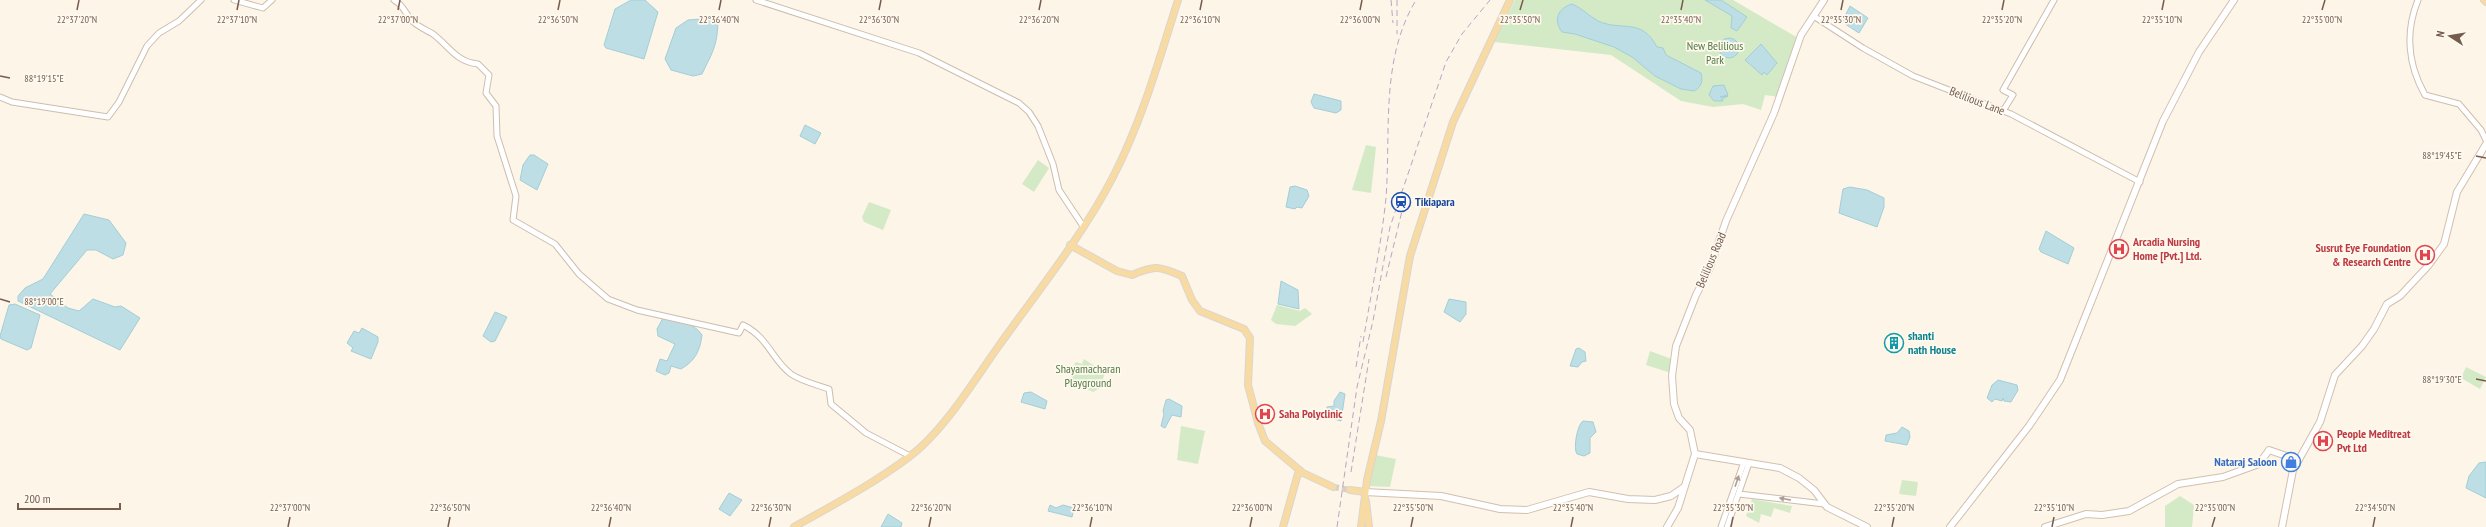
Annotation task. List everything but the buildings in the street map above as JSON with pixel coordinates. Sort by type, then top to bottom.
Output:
[{"type":"main road","points":[[794,527],[843,499],[910,456],[957,405],[1084,226],[1112,178],[1129,144],[1152,85],[1178,0]]},
{"type":"main road","points":[[1361,527],[1365,494],[1381,421],[1410,256],[1453,122],[1510,0]]},
{"type":"main road","name":"Belilious Road","points":[[1695,454],[1690,430],[1679,418],[1674,404],[1672,376],[1676,346],[1696,295],[1709,270],[1726,221],[1774,113],[1801,35],[1815,17],[1824,0]]},
{"type":"main road","points":[[1950,527],[2030,426],[2060,380],[2166,116],[2199,52],[2234,0]]},
{"type":"main road","points":[[2282,527],[2293,470],[2320,422],[2335,375],[2362,346],[2374,329],[2387,304],[2400,296],[2428,266],[2444,244],[2456,192],[2486,144]]},
{"type":"main road","points":[[1070,245],[1117,270],[1132,275],[1152,266],[1163,268],[1182,276],[1192,300],[1200,311],[1244,329],[1250,338],[1248,385],[1258,423],[1265,441],[1299,470],[1333,487]]},
{"type":"main road","points":[[2046,527],[2086,514],[2102,515],[2129,511],[2178,484],[2223,477],[2259,464],[2269,450],[2298,460]]},
{"type":"main road","points":[[1667,527],[1678,508],[1695,454],[1780,468],[1798,478],[1814,490],[1824,504],[1867,527]]},
{"type":"main road","points":[[1284,527],[1299,470]]},
{"type":"main road","points":[[1350,490],[1365,494],[1441,496],[1500,509],[1528,510],[1589,492],[1628,499],[1655,500],[1670,496],[1684,487]]},
{"type":"main road","points":[[1365,494],[1369,527]]},
{"type":"street","points":[[0,97],[12,102],[108,117],[119,102],[147,46],[159,33],[179,21],[201,0]]},
{"type":"street","points":[[234,0],[263,8],[272,0]]},
{"type":"street","points":[[394,0],[406,11],[410,19],[434,36],[454,55],[469,63],[478,64],[489,75],[486,93],[496,106],[497,136],[516,196],[513,220],[555,244],[580,274],[608,299],[637,310],[739,333],[743,325],[748,327],[763,338],[791,374],[829,389],[831,404],[866,433],[910,456]]},
{"type":"street","points":[[756,0],[919,52],[1019,103],[1029,112],[1038,126],[1053,164],[1059,190],[1084,226]]},
{"type":"street","points":[[2003,111],[2013,95],[2003,90],[2054,0]]},
{"type":"street","points":[[2418,0],[2409,27],[2409,40],[2416,81],[2425,95],[2459,104],[2481,130],[2486,140]]},
{"type":"street","name":"Belilious Lane","points":[[1815,17],[1863,48],[1913,76],[2003,111],[2090,154],[2140,182]]},
{"type":"street","points":[[1727,527],[1739,494],[1746,463]]},
{"type":"street","points":[[1721,527],[1746,463]]},
{"type":"street","points":[[1739,494],[1824,504]]},
{"type":"green space","name":"New Belilious Park","points":[[1515,0],[1733,0],[1798,38],[1779,97],[1765,95],[1761,110],[1743,104],[1713,107],[1681,101],[1611,55],[1494,42]]},
{"type":"green space","points":[[1366,145],[1376,147],[1371,193],[1352,190]]},
{"type":"green space","points":[[1038,160],[1049,168],[1034,192],[1022,184]]},
{"type":"green space","points":[[869,202],[891,210],[883,230],[864,222],[862,217]]},
{"type":"green space","points":[[1277,305],[1300,311],[1305,308],[1312,314],[1295,326],[1276,324],[1271,320]]},
{"type":"green space","points":[[1650,351],[1674,360],[1671,373],[1646,365]]},
{"type":"green space","name":"Shayamacharan Playground","points":[[1084,359],[1105,373],[1100,388],[1093,392],[1071,381],[1071,369],[1076,362],[1082,364]]},
{"type":"green space","points":[[2466,367],[2486,377],[2480,389],[2461,378]]},
{"type":"green space","points":[[1181,426],[1205,431],[1198,464],[1177,460]]},
{"type":"green space","points":[[1375,455],[1396,459],[1390,487],[1368,486]]},
{"type":"green space","points":[[1902,480],[1918,482],[1916,496],[1899,494]]},
{"type":"green space","points":[[2180,496],[2194,505],[2192,527],[2165,527],[2165,506]]},
{"type":"green space","points":[[1752,499],[1792,506],[1790,513],[1774,508],[1771,517],[1761,514],[1759,523],[1746,516]]},
{"type":"water","points":[[631,0],[645,0],[658,12],[644,59],[606,48],[604,45],[615,9]]},
{"type":"water","points":[[1705,0],[1721,0],[1747,17],[1737,31],[1731,28],[1732,16]]},
{"type":"water","points":[[1572,4],[1598,21],[1607,24],[1638,28],[1645,32],[1657,47],[1663,48],[1666,55],[1701,73],[1702,81],[1700,85],[1694,91],[1681,89],[1655,76],[1632,57],[1614,47],[1575,34],[1562,32],[1559,28],[1558,15],[1563,8]]},
{"type":"water","points":[[1850,6],[1868,18],[1859,33],[1842,22]]},
{"type":"water","points":[[713,18],[718,23],[716,38],[713,50],[702,74],[693,76],[671,70],[665,59],[676,28],[688,20]]},
{"type":"water","points":[[1729,38],[1736,41],[1739,48],[1736,55],[1729,58],[1722,55],[1719,48],[1722,41]]},
{"type":"water","points":[[1761,44],[1777,63],[1767,75],[1764,72],[1762,75],[1745,60]]},
{"type":"water","points":[[1724,85],[1728,95],[1720,97],[1728,96],[1722,99],[1723,101],[1714,101],[1709,95],[1713,86]]},
{"type":"water","points":[[1314,94],[1341,101],[1341,110],[1336,113],[1314,108],[1311,102]]},
{"type":"water","points":[[805,125],[821,133],[815,144],[800,136]]},
{"type":"water","points":[[530,155],[534,155],[548,164],[537,190],[520,180],[523,165]]},
{"type":"water","points":[[1295,186],[1307,190],[1309,196],[1302,208],[1297,207],[1295,209],[1286,207],[1290,187]]},
{"type":"water","points":[[1850,187],[1867,190],[1884,198],[1884,207],[1877,227],[1839,213],[1843,189]]},
{"type":"water","points":[[84,214],[109,220],[126,243],[123,255],[113,259],[96,250],[87,250],[50,294],[68,308],[79,311],[93,299],[115,307],[121,306],[140,318],[120,350],[18,301],[18,296],[25,288],[43,279]]},
{"type":"water","points":[[2046,231],[2074,248],[2068,264],[2041,252],[2039,249]]},
{"type":"water","points":[[1281,281],[1298,290],[1299,309],[1278,304]]},
{"type":"water","points":[[1449,299],[1466,302],[1466,314],[1460,322],[1444,312]]},
{"type":"water","points":[[15,304],[40,315],[31,348],[27,350],[1,339],[0,336],[9,305]]},
{"type":"water","points":[[495,312],[507,317],[495,341],[491,342],[483,336]]},
{"type":"water","points":[[663,318],[690,325],[702,335],[698,351],[690,363],[681,369],[671,366],[669,373],[665,375],[656,371],[660,359],[667,361],[675,344],[658,336],[657,329]]},
{"type":"water","points":[[362,328],[378,337],[378,342],[371,359],[351,351],[353,348],[347,343],[354,331],[359,333]]},
{"type":"water","points":[[1579,348],[1585,352],[1586,361],[1582,362],[1578,367],[1570,366],[1576,349]]},
{"type":"water","points":[[1998,380],[2017,385],[2018,390],[2011,402],[2004,401],[2003,398],[2002,401],[1995,399],[1992,402],[1987,398],[1992,385]]},
{"type":"water","points":[[1031,392],[1047,401],[1045,409],[1021,402],[1024,393]]},
{"type":"water","points":[[1340,392],[1345,394],[1341,421],[1331,418],[1327,412],[1327,407],[1334,406],[1334,401]]},
{"type":"water","points":[[1169,399],[1182,406],[1181,417],[1172,415],[1165,428],[1161,426],[1164,414],[1163,411],[1166,400]]},
{"type":"water","points":[[1583,421],[1593,422],[1596,432],[1590,438],[1590,453],[1584,456],[1577,454],[1575,447],[1577,432]]},
{"type":"water","points":[[1902,427],[1909,431],[1910,437],[1907,445],[1885,441],[1886,435],[1897,433]]},
{"type":"water","points":[[2486,462],[2486,498],[2466,488],[2469,476],[2479,463]]},
{"type":"water","points":[[729,493],[742,500],[730,516],[719,509]]},
{"type":"water","points":[[1050,505],[1056,508],[1063,505],[1074,508],[1072,517],[1048,511]]},
{"type":"water","points":[[888,514],[902,523],[901,527],[881,527]]},
{"type":"tunnel","points":[[1333,487],[1350,490]]},
{"type":"railway","points":[[1391,0],[1393,23]]},
{"type":"railway","points":[[1397,0],[1397,34]]},
{"type":"railway","points":[[1363,342],[1379,252],[1386,198],[1389,97],[1392,72],[1397,47],[1405,23],[1416,0]]},
{"type":"railway","points":[[1337,527],[1357,387],[1373,321],[1390,227],[1446,62],[1462,34],[1490,0]]},
{"type":"railway","points":[[1386,277],[1403,207]]},
{"type":"railway","points":[[1356,367],[1361,336]]},
{"type":"railway","points":[[1351,472],[1369,359]]},
{"type":"place","name":"Tikiapara","points":[[1401,202]]},
{"type":"place","name":"Arcadia Nursing Home [Pvt.] Ltd.","points":[[2119,249]]},
{"type":"place","name":"Susrut Eye Foundation & Research Centre","points":[[2425,255]]},
{"type":"place","name":"shanti nath House","points":[[1894,343]]},
{"type":"place","name":"Saha Polyclinic","points":[[1265,414]]},
{"type":"place","name":"People Meditreat Pvt Ltd","points":[[2323,441]]},
{"type":"place","name":"Nataraj Saloon","points":[[2291,462]]}]
